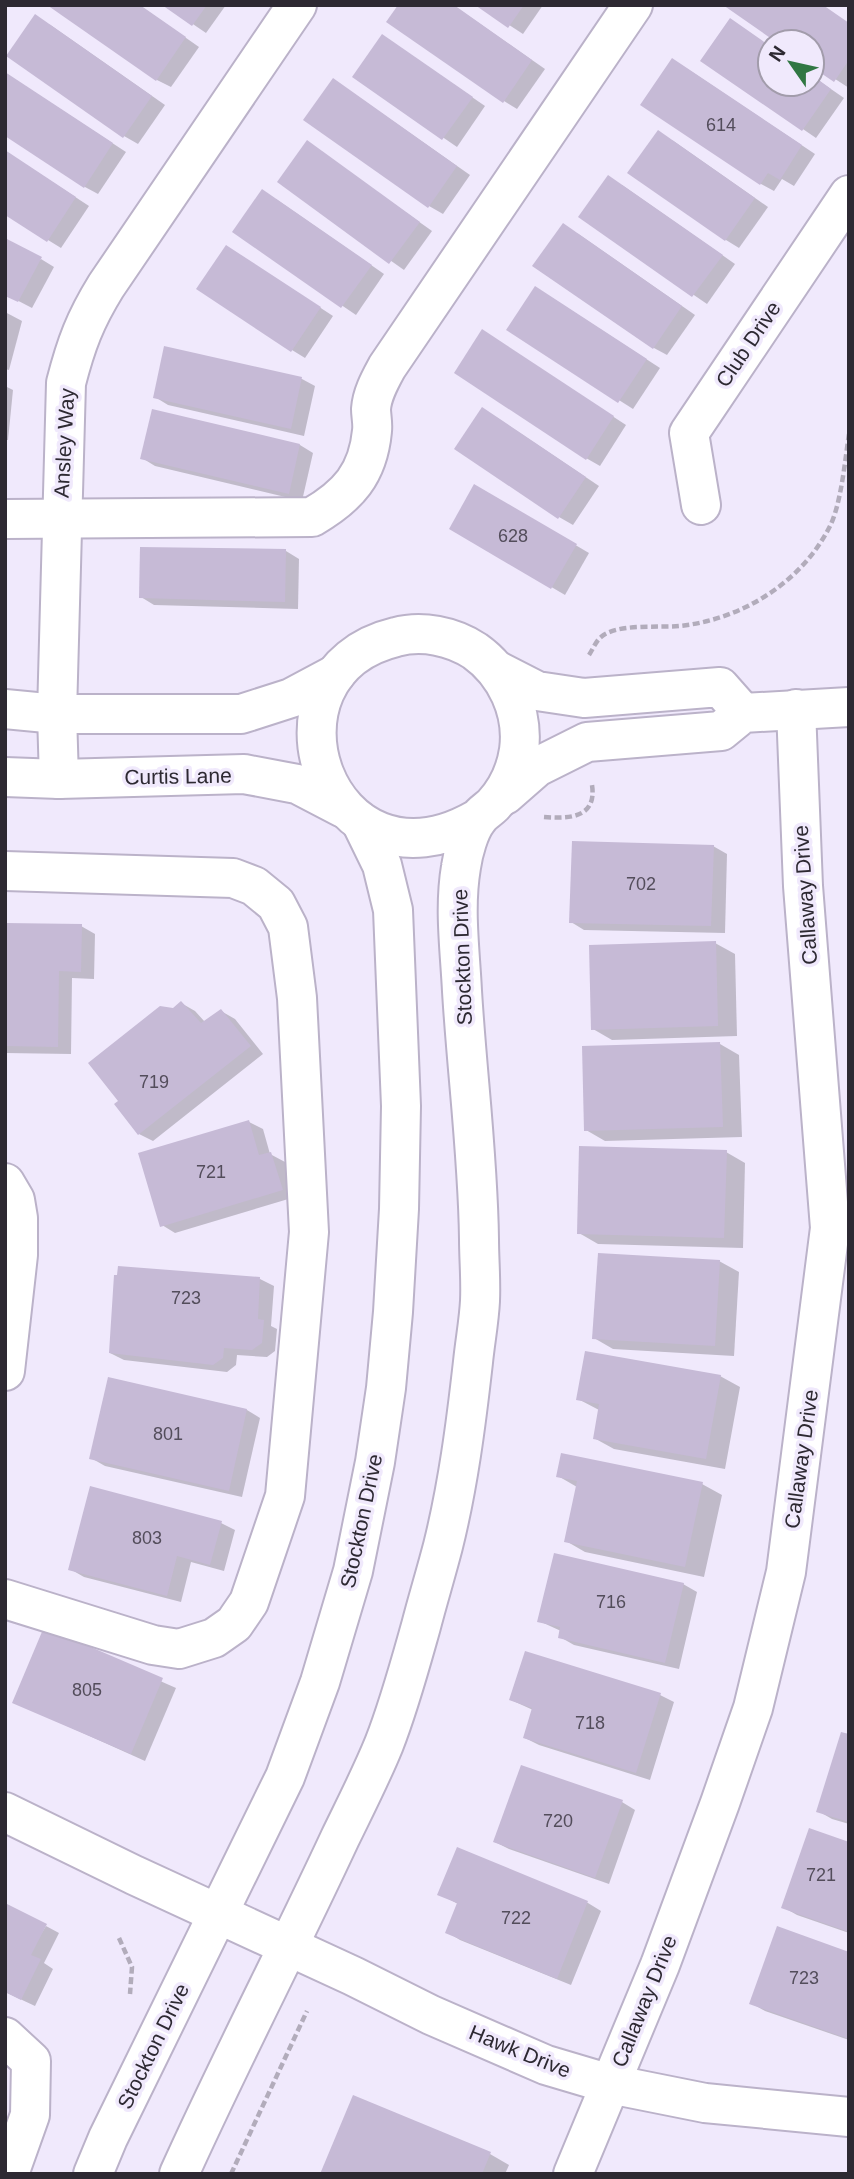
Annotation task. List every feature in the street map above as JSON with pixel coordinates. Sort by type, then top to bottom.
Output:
[{"type":"street","name":"Ansley Way","points":[[59,779],[57,714],[66,383],[78,337],[106,286],[297,5]]},
{"type":"street","points":[[5,519],[312,517],[336,503],[356,482],[368,456],[372,428],[371,407],[377,386],[387,368],[633,5]]},
{"type":"street","name":"Club Drive","points":[[701,505],[689,433],[849,195]]},
{"type":"street","points":[[486,811],[509,782],[518,759],[520,742],[516,707],[510,691],[496,670],[476,652],[454,640],[428,634],[403,635],[378,642],[355,655],[337,674],[324,696],[316,721],[316,747],[322,772],[331,791],[353,815],[383,833],[407,838],[431,838],[455,832],[486,811],[537,767],[587,742],[721,731],[743,713],[849,707]]},
{"type":"street","points":[[496,670],[537,691],[584,698],[720,687],[743,713]]},
{"type":"street","points":[[5,709],[57,714],[241,714],[291,698],[337,674]]},
{"type":"street","name":"Callaway Drive","points":[[573,2174],[660,1965],[753,1708],[786,1572],[830,1228],[803,886],[796,709]]},
{"type":"street","name":"Curtis Lane","points":[[5,777],[59,779],[244,774],[297,784],[353,815]]},
{"type":"street","name":"Stockton Drive","points":[[179,2174],[385,1742],[444,1543],[466,1425],[480,1300],[478,1195],[457,908],[461,862],[486,811]]},
{"type":"street","name":"Stockton Drive","points":[[93,2174],[108,2138],[285,1777],[320,1682],[353,1571],[375,1462],[386,1388],[399,1209],[401,1119],[393,910],[382,865],[353,815]]},
{"type":"street","points":[[5,871],[233,878],[254,886],[276,904],[288,926],[297,998],[309,1232],[285,1496],[249,1602],[234,1624],[214,1638],[179,1649],[131,1640],[5,1599]]},
{"type":"street","points":[[5,1371],[18,1255],[15,1200],[6,1184]]},
{"type":"street","points":[[5,1812],[217,1913]]},
{"type":"street","name":"Hawk Drive","points":[[217,1913],[431,2015],[546,2065],[610,2084],[705,2103],[849,2117]]},
{"type":"street","points":[[5,2037],[31,2061],[30,2115],[9,2174]]},
{"type":"path","points":[[119,1938],[132,1967],[129,1999]]},
{"type":"building","points":[[47,5],[140,5],[186,37],[156,81]]},
{"type":"building","points":[[162,5],[207,5],[192,26]]},
{"type":"building","points":[[398,5],[454,5],[532,60],[503,103],[386,22]]},
{"type":"building","points":[[475,5],[524,5],[508,28]]},
{"type":"building","points":[[723,5],[823,5],[849,23],[849,60],[834,82],[826,77],[826,28],[756,28]]},
{"type":"building","points":[[35,14],[152,96],[123,138],[6,56]]},
{"type":"building","points":[[730,18],[756,36],[756,98],[825,98],[802,131],[700,61]]},
{"type":"building","points":[[382,34],[473,97],[442,140],[352,77]]},
{"type":"building","points":[[672,58],[802,145],[780,180],[768,173],[760,185],[640,105]]},
{"type":"building","points":[[5,72],[113,143],[84,188],[5,136]]},
{"type":"building","points":[[333,78],[457,166],[428,208],[303,120]]},
{"type":"building","points":[[658,130],[755,198],[725,241],[627,173]]},
{"type":"building","points":[[307,140],[420,222],[389,264],[277,182]]},
{"type":"building","points":[[5,150],[76,197],[47,242],[5,215]]},
{"type":"building","points":[[608,175],[723,255],[692,297],[578,217]]},
{"type":"building","points":[[262,189],[372,265],[341,308],[232,232]]},
{"type":"building","points":[[563,223],[682,306],[653,349],[532,266]]},
{"type":"building","points":[[5,238],[42,257],[18,302],[5,296]]},
{"type":"building","points":[[226,245],[321,307],[291,352],[196,289]]},
{"type":"building","points":[[535,286],[647,359],[618,403],[506,330]]},
{"type":"building","points":[[482,329],[614,416],[586,460],[454,373]]},
{"type":"building","points":[[164,346],[302,377],[291,429],[153,398]]},
{"type":"building","points":[[482,407],[586,477],[558,519],[454,449]]},
{"type":"building","points":[[152,409],[300,444],[289,494],[140,459]]},
{"type":"building","points":[[474,484],[577,544],[551,589],[449,529]]},
{"type":"building","points":[[140,547],[286,549],[285,602],[139,598]]},
{"type":"building","points":[[572,841],[714,845],[711,926],[569,923]]},
{"type":"building","points":[[5,923],[82,924],[81,972],[59,971],[58,1047],[5,1046]]},
{"type":"building","points":[[716,941],[718,1026],[591,1030],[589,945]]},
{"type":"building","points":[[181,1001],[201,1023],[221,1009],[251,1046],[138,1135],[114,1104],[118,1101],[88,1063],[160,1006],[173,1008]]},
{"type":"building","points":[[720,1042],[723,1127],[584,1131],[582,1046]]},
{"type":"building","points":[[249,1120],[259,1155],[271,1152],[283,1190],[160,1227],[138,1153]]},
{"type":"building","points":[[579,1146],[727,1150],[724,1238],[577,1234]]},
{"type":"building","points":[[598,1253],[720,1260],[715,1346],[592,1339]]},
{"type":"building","points":[[118,1266],[260,1277],[258,1319],[264,1320],[262,1343],[252,1350],[224,1348],[223,1358],[213,1365],[109,1353],[114,1275],[117,1275]]},
{"type":"building","points":[[585,1351],[721,1375],[706,1459],[593,1439],[599,1404],[576,1400]]},
{"type":"building","points":[[108,1377],[247,1409],[229,1491],[89,1459]]},
{"type":"building","points":[[561,1453],[703,1482],[685,1567],[564,1542],[577,1481],[556,1477]]},
{"type":"building","points":[[90,1486],[222,1521],[210,1565],[177,1556],[167,1596],[68,1570]]},
{"type":"building","points":[[554,1553],[684,1583],[665,1663],[558,1638],[560,1627],[537,1622]]},
{"type":"building","points":[[44,1627],[163,1678],[131,1754],[12,1703]]},
{"type":"building","points":[[525,1651],[661,1693],[636,1773],[523,1738],[532,1708],[509,1700]]},
{"type":"building","points":[[841,1732],[849,1734],[849,1822],[816,1812]]},
{"type":"building","points":[[521,1765],[623,1800],[595,1878],[493,1842]]},
{"type":"building","points":[[809,1828],[849,1842],[849,1932],[781,1908]]},
{"type":"building","points":[[457,1847],[588,1901],[557,1979],[445,1933],[457,1903],[437,1895]]},
{"type":"building","points":[[5,1903],[47,1924],[31,1955],[41,1959],[21,2000],[5,1992]]},
{"type":"building","points":[[777,1926],[849,1952],[849,2039],[749,2004]]},
{"type":"building","points":[[353,2095],[491,2152],[482,2174],[320,2174]]}]
